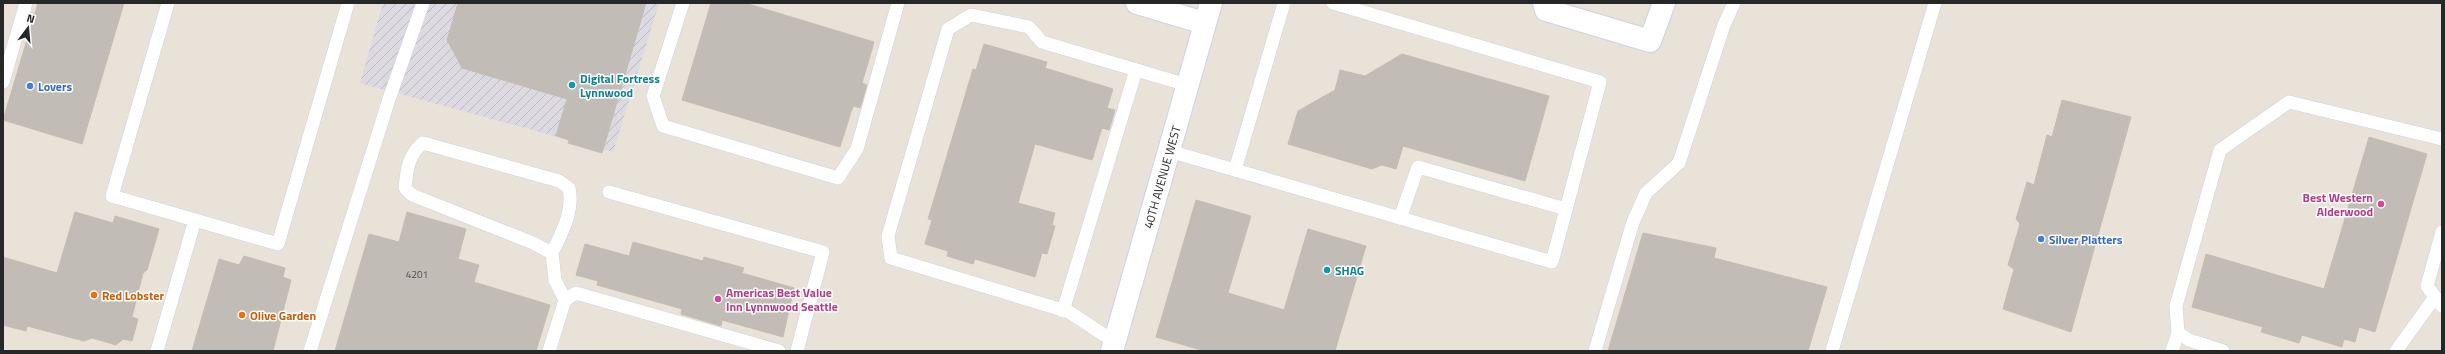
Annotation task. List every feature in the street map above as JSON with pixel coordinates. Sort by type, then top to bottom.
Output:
[{"type":"street","points":[[1137,3],[1208,13]]},
{"type":"street","points":[[1544,3],[1546,10],[1650,41],[1664,3]]},
{"type":"street","name":"40TH AVENUE WEST","points":[[1114,347],[1208,13]]},
{"type":"lane","points":[[3,80],[9,39],[26,3]]},
{"type":"lane","points":[[168,3],[112,196],[278,244],[348,3]]},
{"type":"lane","points":[[310,351],[389,99],[424,3]]},
{"type":"lane","points":[[683,3],[653,96],[663,126],[838,178],[857,149],[895,4]]},
{"type":"lane","points":[[1235,170],[1284,3]]},
{"type":"lane","points":[[1169,151],[1552,262],[1600,82],[1334,3]]},
{"type":"lane","points":[[1595,351],[1633,222],[1646,193],[1679,163],[1724,25],[1734,3]]},
{"type":"lane","points":[[1832,351],[1935,3]]},
{"type":"lane","points":[[1114,347],[1063,311],[891,258],[888,236],[948,30],[971,15],[1029,27],[1042,42],[1187,85]]},
{"type":"lane","points":[[1063,311],[1136,70]]},
{"type":"lane","points":[[2172,351],[2178,333],[2176,306],[2220,150],[2289,102],[2442,139]]},
{"type":"lane","points":[[552,253],[533,243],[412,195],[405,188],[407,170],[413,151],[423,143],[559,181],[569,188],[572,198],[568,221],[552,253],[555,280],[565,300]]},
{"type":"lane","points":[[1400,218],[1418,167],[1566,209]]},
{"type":"lane","points":[[609,192],[823,252],[797,351]]},
{"type":"lane","points":[[157,351],[195,220]]},
{"type":"lane","points":[[2396,351],[2438,301],[2428,286],[2442,232]]},
{"type":"lane","points":[[549,351],[565,300],[576,293],[779,351]]},
{"type":"lane","points":[[2178,333],[2189,340],[2223,351]]},
{"type":"shaded area","points":[[383,3],[659,3],[613,152],[360,83]]},
{"type":"building","points":[[38,3],[124,3],[82,144],[3,120]]},
{"type":"building","name":"Digital Fortress Lynnwood","points":[[458,3],[646,3],[602,153],[568,143],[569,140],[556,136],[567,99],[462,68],[447,40]]},
{"type":"building","points":[[711,3],[745,3],[874,42],[862,83],[867,85],[860,108],[853,106],[840,147],[682,100]]},
{"type":"building","points":[[984,44],[1047,62],[1045,68],[1113,89],[1107,108],[1115,110],[1109,130],[1102,128],[1092,160],[1035,144],[1018,203],[1055,213],[1052,225],[1055,226],[1047,254],[1042,253],[1035,277],[975,259],[973,264],[947,256],[948,251],[925,244],[932,220],[928,219],[973,69],[976,70]]},
{"type":"building","points":[[1402,54],[1549,96],[1525,181],[1403,146],[1396,169],[1382,165],[1372,169],[1288,144],[1298,111],[1335,90],[1340,70],[1365,76]]},
{"type":"building","points":[[2062,100],[2131,117],[2071,332],[2003,309],[2014,269],[2008,265],[2020,224],[2016,219],[2027,182],[2034,185],[2047,135],[2052,137]]},
{"type":"building","name":"Best Western Alderwood","points":[[2369,137],[2427,154],[2375,332],[2359,327],[2355,342],[2344,339],[2342,347],[2302,335],[2299,343],[2261,332],[2263,327],[2192,307],[2206,254],[2324,289]]},
{"type":"building","name":"SHAG","points":[[1196,200],[1251,216],[1228,293],[1284,310],[1308,229],[1366,246],[1335,351],[1205,351],[1156,337]]},
{"type":"building","name":"Red Lobster","points":[[75,212],[113,223],[115,216],[159,229],[147,270],[143,273],[132,317],[138,319],[132,341],[123,339],[116,345],[92,338],[84,341],[27,326],[26,331],[3,325],[3,257],[57,273]]},
{"type":"building","points":[[407,212],[466,229],[458,259],[479,265],[474,282],[550,305],[536,351],[335,351],[369,234],[399,242]]},
{"type":"building","points":[[1643,233],[1716,248],[1714,258],[1827,287],[1808,351],[1608,351]]},
{"type":"building","name":"Americas Best Value Inn Lynnwood Seattle","points":[[633,242],[703,261],[704,257],[744,268],[742,273],[794,288],[783,337],[722,320],[721,326],[681,314],[682,309],[597,285],[598,281],[576,275],[585,244],[629,256]]},
{"type":"building","name":"Olive Garden","points":[[244,256],[285,268],[283,277],[291,280],[273,351],[192,351],[219,259],[239,265]]},
{"type":"place","name":"Digital Fortress Lynnwood","points":[[572,85]]},
{"type":"place","name":"Lovers","points":[[30,86]]},
{"type":"place","name":"Best Western Alderwood","points":[[2381,204]]},
{"type":"place","name":"Silver Platters","points":[[2041,239]]},
{"type":"place","name":"SHAG","points":[[1327,270]]},
{"type":"place","name":"Red Lobster","points":[[94,295]]},
{"type":"place","name":"Americas Best Value Inn Lynnwood Seattle","points":[[718,299]]},
{"type":"place","name":"Olive Garden","points":[[242,315]]}]
